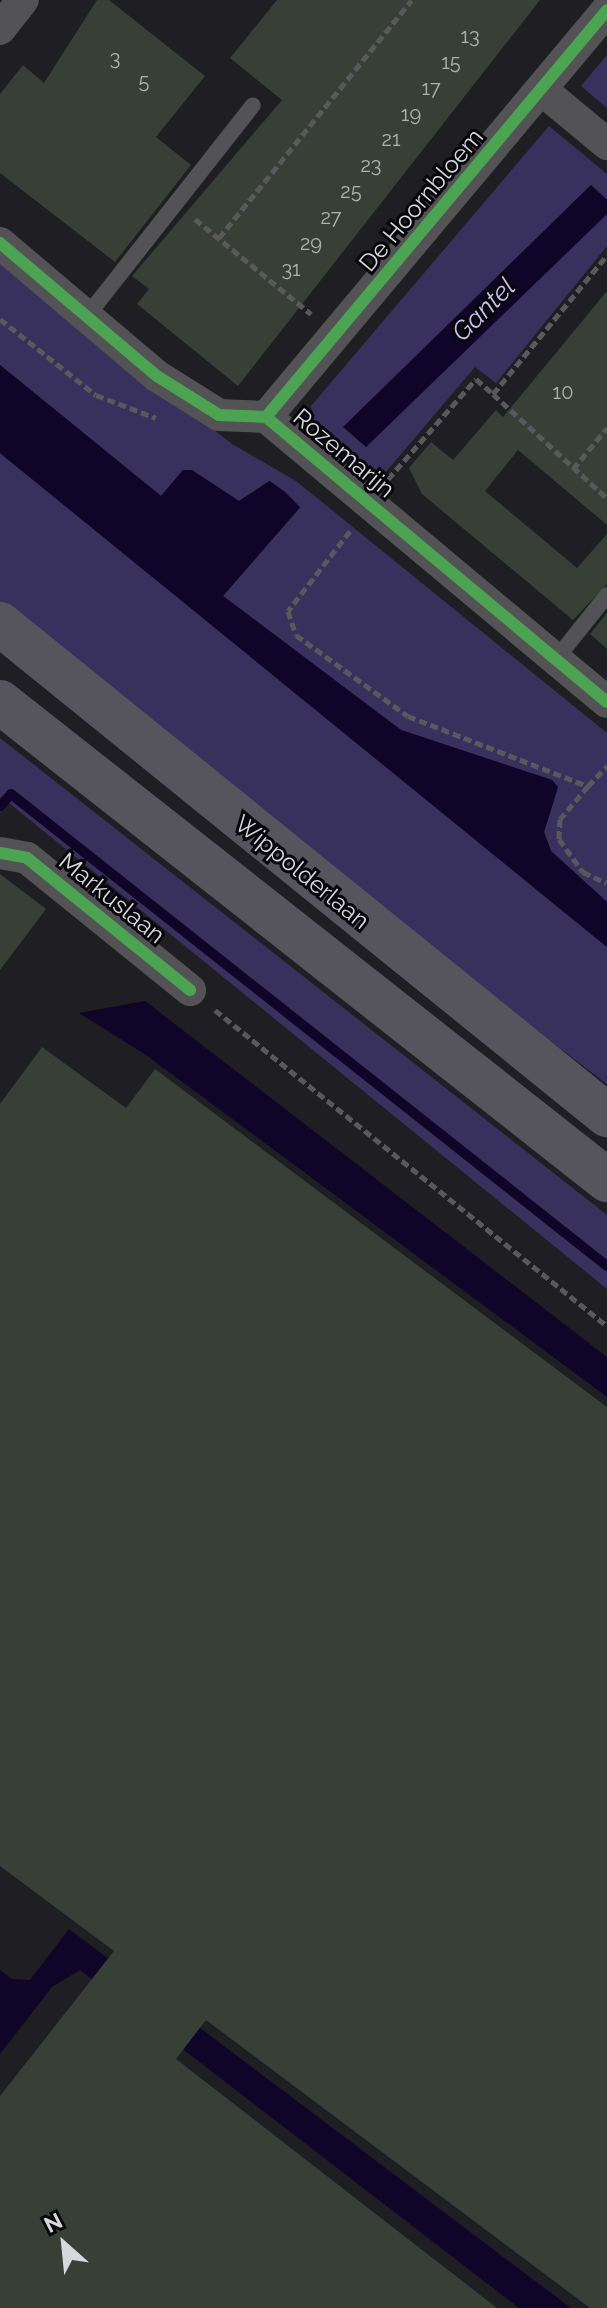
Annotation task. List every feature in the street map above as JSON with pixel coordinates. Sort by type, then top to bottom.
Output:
[{"type":"main road","name":"Wippolderlaan","points":[[0,624],[607,1115]]},
{"type":"main road","points":[[0,702],[607,1180]]},
{"type":"street","points":[[0,29],[23,0]]},
{"type":"street","name":"De Hoornbloem","points":[[266,417],[607,10]]},
{"type":"street","points":[[542,90],[607,144]]},
{"type":"street","name":"Rozemarijn","points":[[0,243],[157,376],[219,415],[266,417],[360,513],[556,659],[607,702]]},
{"type":"street","name":"Markuslaan","points":[[0,853],[27,858],[190,990]]},
{"type":"lane","points":[[87,316],[253,105]]},
{"type":"lane","points":[[556,659],[607,595]]},
{"type":"path","points":[[219,238],[412,0]]},
{"type":"path","points":[[175,204],[336,335]]},
{"type":"path","points":[[493,394],[607,255]]},
{"type":"path","points":[[0,319],[96,395],[165,421]]},
{"type":"path","points":[[588,786],[408,716],[296,635],[288,611],[360,513],[476,379],[607,498]]},
{"type":"path","points":[[573,469],[607,428]]},
{"type":"path","points":[[607,766],[560,819],[559,839],[583,872],[607,883]]},
{"type":"path","points":[[190,990],[607,1326]]},
{"type":"shaded area","points":[[607,55],[607,108],[581,86]]},
{"type":"shaded area","points":[[549,126],[607,174],[607,200],[591,185],[344,427],[366,446],[607,214],[607,246],[496,383],[475,367],[379,480],[314,428],[311,406]]},
{"type":"shaded area","points":[[0,262],[232,444],[296,481],[607,733],[607,902],[551,851],[544,832],[558,787],[552,780],[401,730],[223,596],[300,508],[285,492],[269,481],[239,501],[191,470],[183,470],[161,496],[0,365]]},
{"type":"shaded area","points":[[0,453],[607,947],[607,1084],[403,929],[0,602]]},
{"type":"shaded area","points":[[0,738],[607,1215],[607,1289],[9,803],[0,812]]},
{"type":"water","name":"Gantel","points":[[591,185],[607,200],[607,214],[366,447],[343,427]]},
{"type":"water","points":[[0,365],[161,496],[183,470],[192,470],[239,501],[270,481],[285,492],[300,507],[223,596],[401,730],[552,780],[558,787],[544,832],[551,851],[607,902],[607,947],[0,453]]},
{"type":"water","points":[[145,1001],[607,1357],[607,1397],[146,1055],[79,1013]]},
{"type":"water","points":[[69,1929],[571,2308],[519,2308],[80,1970],[52,1987],[0,2054],[0,1970],[12,1979],[30,1980]]},
{"type":"building","points":[[97,0],[109,0],[205,76],[156,137],[191,165],[115,262],[0,173],[0,94],[23,65],[44,83]]},
{"type":"building","points":[[277,0],[540,0],[238,386],[137,304],[149,289],[132,276],[282,100],[230,58]]},
{"type":"building","points":[[607,291],[607,525],[518,450],[485,491],[577,568],[607,534],[607,584],[573,620],[422,494],[409,468],[431,442],[453,460],[496,410],[503,417]]},
{"type":"building","points":[[607,613],[607,649],[590,634]]},
{"type":"building","points":[[0,874],[46,909],[0,970]]},
{"type":"building","points":[[42,1047],[126,1108],[155,1069],[607,1407],[607,2308],[590,2308],[206,2020],[176,2059],[497,2308],[0,2308],[0,2096],[114,1951],[0,1866],[0,1104]]},
{"type":"waterway","points":[[0,806],[11,794],[607,1266]]},
{"type":"cycle path","points":[[266,417],[607,10]]},
{"type":"cycle path","points":[[0,243],[157,376],[219,415],[266,417],[607,702]]},
{"type":"cycle path","points":[[0,853],[27,858],[190,990]]}]
